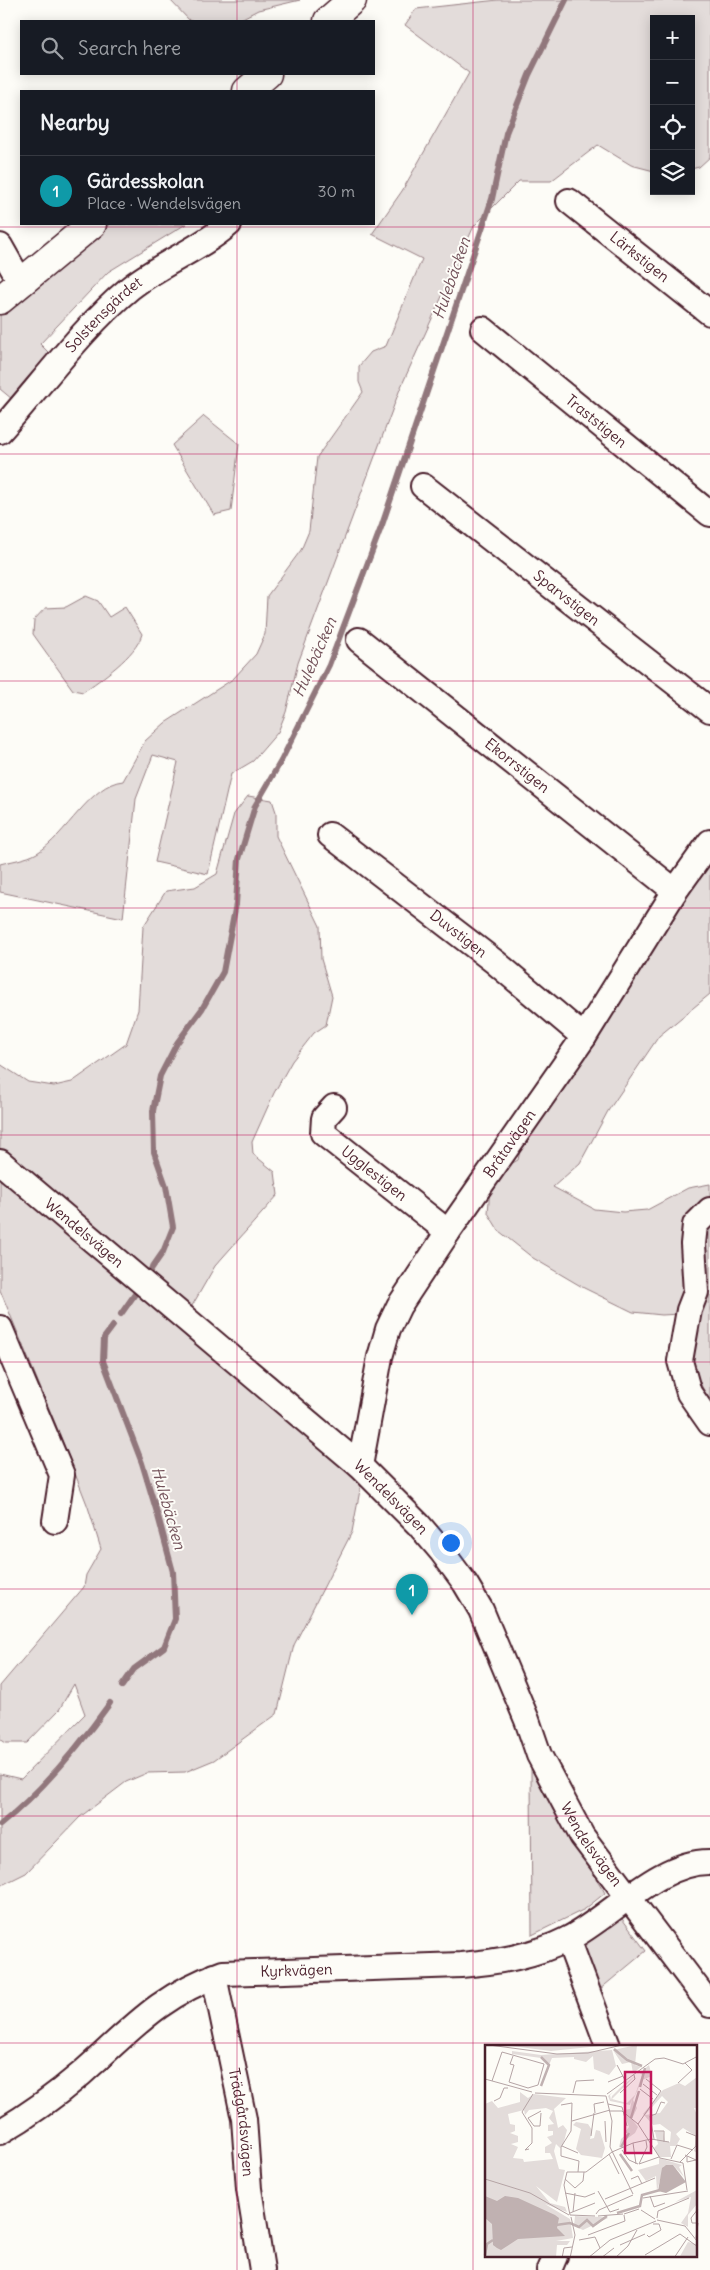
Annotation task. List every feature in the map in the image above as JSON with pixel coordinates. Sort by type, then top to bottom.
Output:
[{"type":"street","points":[[329,20],[352,0]]},
{"type":"street","name":"Lärkstigen","points":[[569,201],[710,313]]},
{"type":"street","points":[[0,300],[91,225]]},
{"type":"street","name":"Solstensgärdet","points":[[0,431],[107,308],[132,286],[203,244],[228,225]]},
{"type":"street","points":[[0,246],[21,283]]},
{"type":"street","name":"Traststigen","points":[[483,330],[710,514]]},
{"type":"street","name":"Sparvstigen","points":[[423,486],[710,710]]},
{"type":"street","name":"Ekorrstigen","points":[[359,640],[675,891]]},
{"type":"street","name":"Duvstigen","points":[[330,834],[495,962],[584,1037]]},
{"type":"street","name":"Bråtavägen","points":[[360,1466],[388,1329],[399,1306],[448,1232],[584,1037],[675,891],[710,842]]},
{"type":"street","name":"Ugglestigen","points":[[334,1107],[324,1118],[324,1133],[448,1232]]},
{"type":"street","name":"Wendelsvägen","points":[[0,1162],[360,1466],[419,1525],[465,1583],[492,1636],[527,1720],[539,1755],[582,1836],[710,2005]]},
{"type":"street","points":[[710,1210],[695,1225],[693,1244],[696,1292],[689,1310],[680,1361],[689,1393],[710,1423]]},
{"type":"street","points":[[0,1328],[62,1475],[55,1521]]},
{"type":"street","name":"Kyrkvägen","points":[[0,2132],[32,2114],[80,2074],[140,2019],[170,1996],[214,1976],[223,1973],[494,1963],[523,1956],[568,1939],[670,1872],[689,1865],[710,1862]]},
{"type":"street","points":[[568,1939],[608,2045]]},
{"type":"street","name":"Trädgårdsvägen","points":[[214,1976],[244,2119],[249,2189],[262,2270]]},
{"type":"street","points":[[549,2270],[554,2258]]},
{"type":"shaded area","points":[[170,0],[300,0],[258,10],[239,20],[189,20]]},
{"type":"shaded area","points":[[498,0],[710,0],[710,157],[699,167],[695,168],[695,15],[650,15],[650,170],[631,165],[598,145],[551,181],[519,181],[474,226],[400,389],[298,663],[286,712],[278,732],[253,761],[231,774],[208,874],[155,862],[178,762],[153,755],[136,799],[123,918],[0,892],[0,864],[33,855],[48,845],[100,791],[111,784],[123,781],[145,741],[165,723],[233,679],[256,654],[265,634],[267,596],[301,550],[309,531],[317,457],[363,392],[359,382],[359,366],[371,352],[386,346],[422,259],[372,234],[402,191],[469,73],[405,25],[416,9]]},
{"type":"shaded area","points":[[109,225],[184,225],[108,272],[40,344],[51,355],[12,399],[0,389],[0,315]]},
{"type":"shaded area","points":[[204,416],[239,444],[231,511],[214,515],[172,445]]},
{"type":"shaded area","points":[[86,596],[98,601],[109,617],[125,607],[142,634],[133,651],[125,659],[83,692],[73,690],[33,634],[34,620],[45,608],[66,607]]},
{"type":"shaded area","points":[[248,796],[272,800],[276,812],[276,836],[320,926],[321,959],[332,996],[326,1025],[314,1033],[292,1061],[274,1093],[252,1142],[253,1154],[275,1172],[278,1195],[215,1266],[181,1325],[185,1336],[323,1447],[361,1485],[352,1532],[294,1645],[277,1714],[214,1760],[185,1772],[147,1773],[126,1782],[80,1817],[26,1873],[0,1886],[0,1774],[21,1779],[85,1714],[74,1684],[59,1710],[27,1743],[6,1743],[0,1739],[0,1686],[84,1587],[86,1575],[101,1549],[88,1507],[60,1435],[0,1290],[0,1064],[28,1082],[54,1086],[72,1082],[126,1044],[138,1010],[143,927],[166,891],[195,887],[217,874],[234,814]]},
{"type":"shaded area","points":[[710,856],[710,994],[659,1036],[608,1111],[580,1163],[553,1187],[594,1209],[623,1212],[647,1210],[688,1188],[710,1184],[710,1401],[691,1367],[697,1313],[662,1315],[633,1312],[584,1288],[533,1258],[499,1231],[488,1213],[490,1188],[499,1170],[518,1160],[523,1137]]},
{"type":"shaded area","points":[[531,1769],[605,1893],[585,1909],[532,1935]]},
{"type":"shaded area","points":[[617,1912],[646,1951],[599,1990],[580,1940]]},
{"type":"waterway","name":"Hulebäcken","points":[[145,1278],[163,1252],[173,1227],[166,1186],[154,1152],[153,1111],[160,1076],[177,1043],[202,1009],[223,972],[236,904],[239,859],[255,806],[281,761],[329,665],[382,525],[492,199],[506,133],[529,75],[566,0]]},
{"type":"waterway","name":"Hulebäcken","points":[[121,1314],[140,1287]]},
{"type":"waterway","name":"Hulebäcken","points":[[113,1326],[104,1338],[103,1361],[142,1463],[158,1516],[173,1572],[175,1619],[164,1647],[134,1669],[122,1686]]},
{"type":"waterway","name":"Hulebäcken","points":[[0,1825],[31,1798],[59,1768],[110,1703]]},
{"type":"place","name":"Gärdesskolan","points":[[412,1615]]}]
